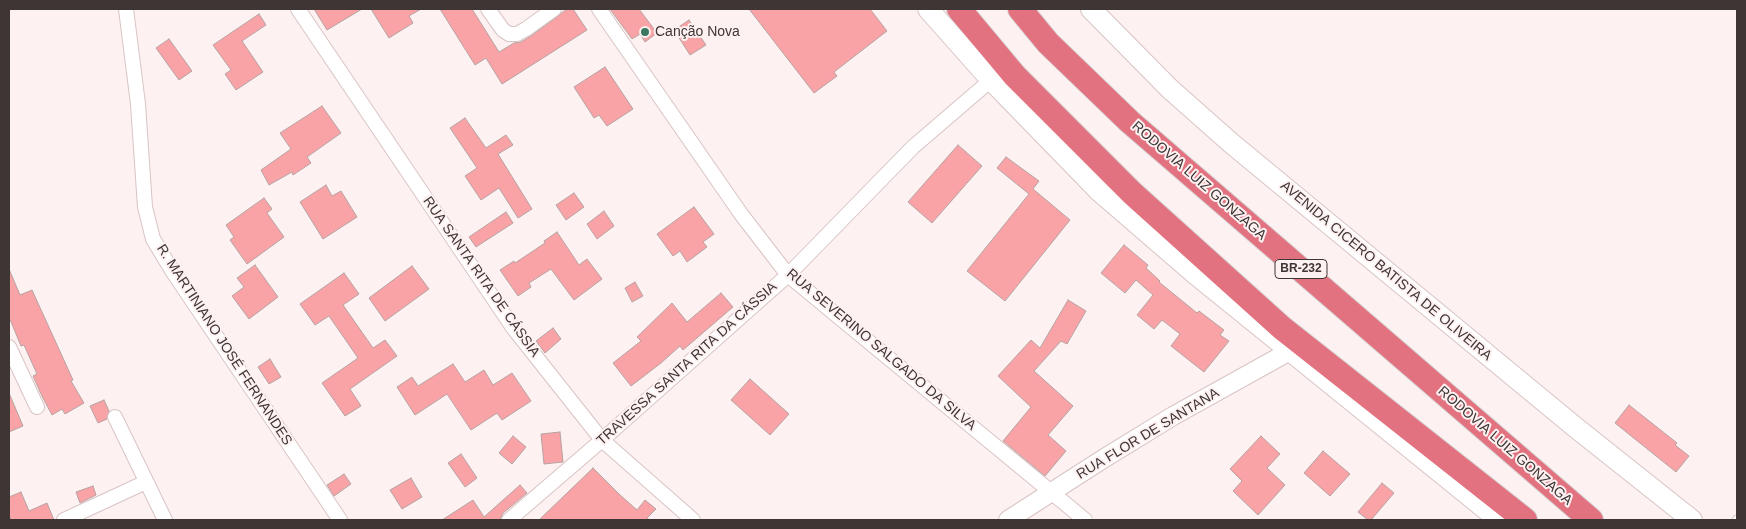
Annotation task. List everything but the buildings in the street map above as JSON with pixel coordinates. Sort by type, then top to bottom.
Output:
[{"type":"highway","points":[[959,9],[1015,76],[1132,193],[1282,328],[1525,520]]},
{"type":"highway","name":"RODOVIA LUIZ GONZAGA","points":[[1020,9],[1048,42],[1130,122],[1592,520]]},
{"type":"main road","points":[[928,9],[991,80],[1100,192],[1195,274],[1499,520]]},
{"type":"main road","name":"AVENIDA CICERO BATISTA DE OLIVEIRA","points":[[1091,9],[1170,89],[1231,143],[1575,427],[1692,520]]},
{"type":"street","name":"R. MARTINIANO JOSÉ FERNANDES","points":[[126,9],[138,104],[145,207],[153,239],[173,272],[340,520]]},
{"type":"street","name":"RUA SANTA RITA DE CÁSSIA","points":[[298,9],[514,329],[602,440],[693,520]]},
{"type":"street","points":[[488,9],[502,30],[509,34],[517,34],[554,9]]},
{"type":"street","name":"RUA SEVERINO SALGADO DA SILVA","points":[[599,9],[741,214],[788,275],[1085,520]]},
{"type":"street","name":"TRAVESSA SANTA RITA DA CÁSSIA","points":[[509,520],[788,275],[913,147],[991,80]]},
{"type":"street","points":[[9,347],[37,407]]},
{"type":"street","name":"RUA FLOR DE SANTANA","points":[[1008,520],[1103,458],[1173,416],[1290,351]]},
{"type":"street","points":[[115,417],[166,520]]},
{"type":"street","points":[[64,520],[146,482]]},
{"type":"place","name":"Canção Nova","points":[[645,32]]}]
